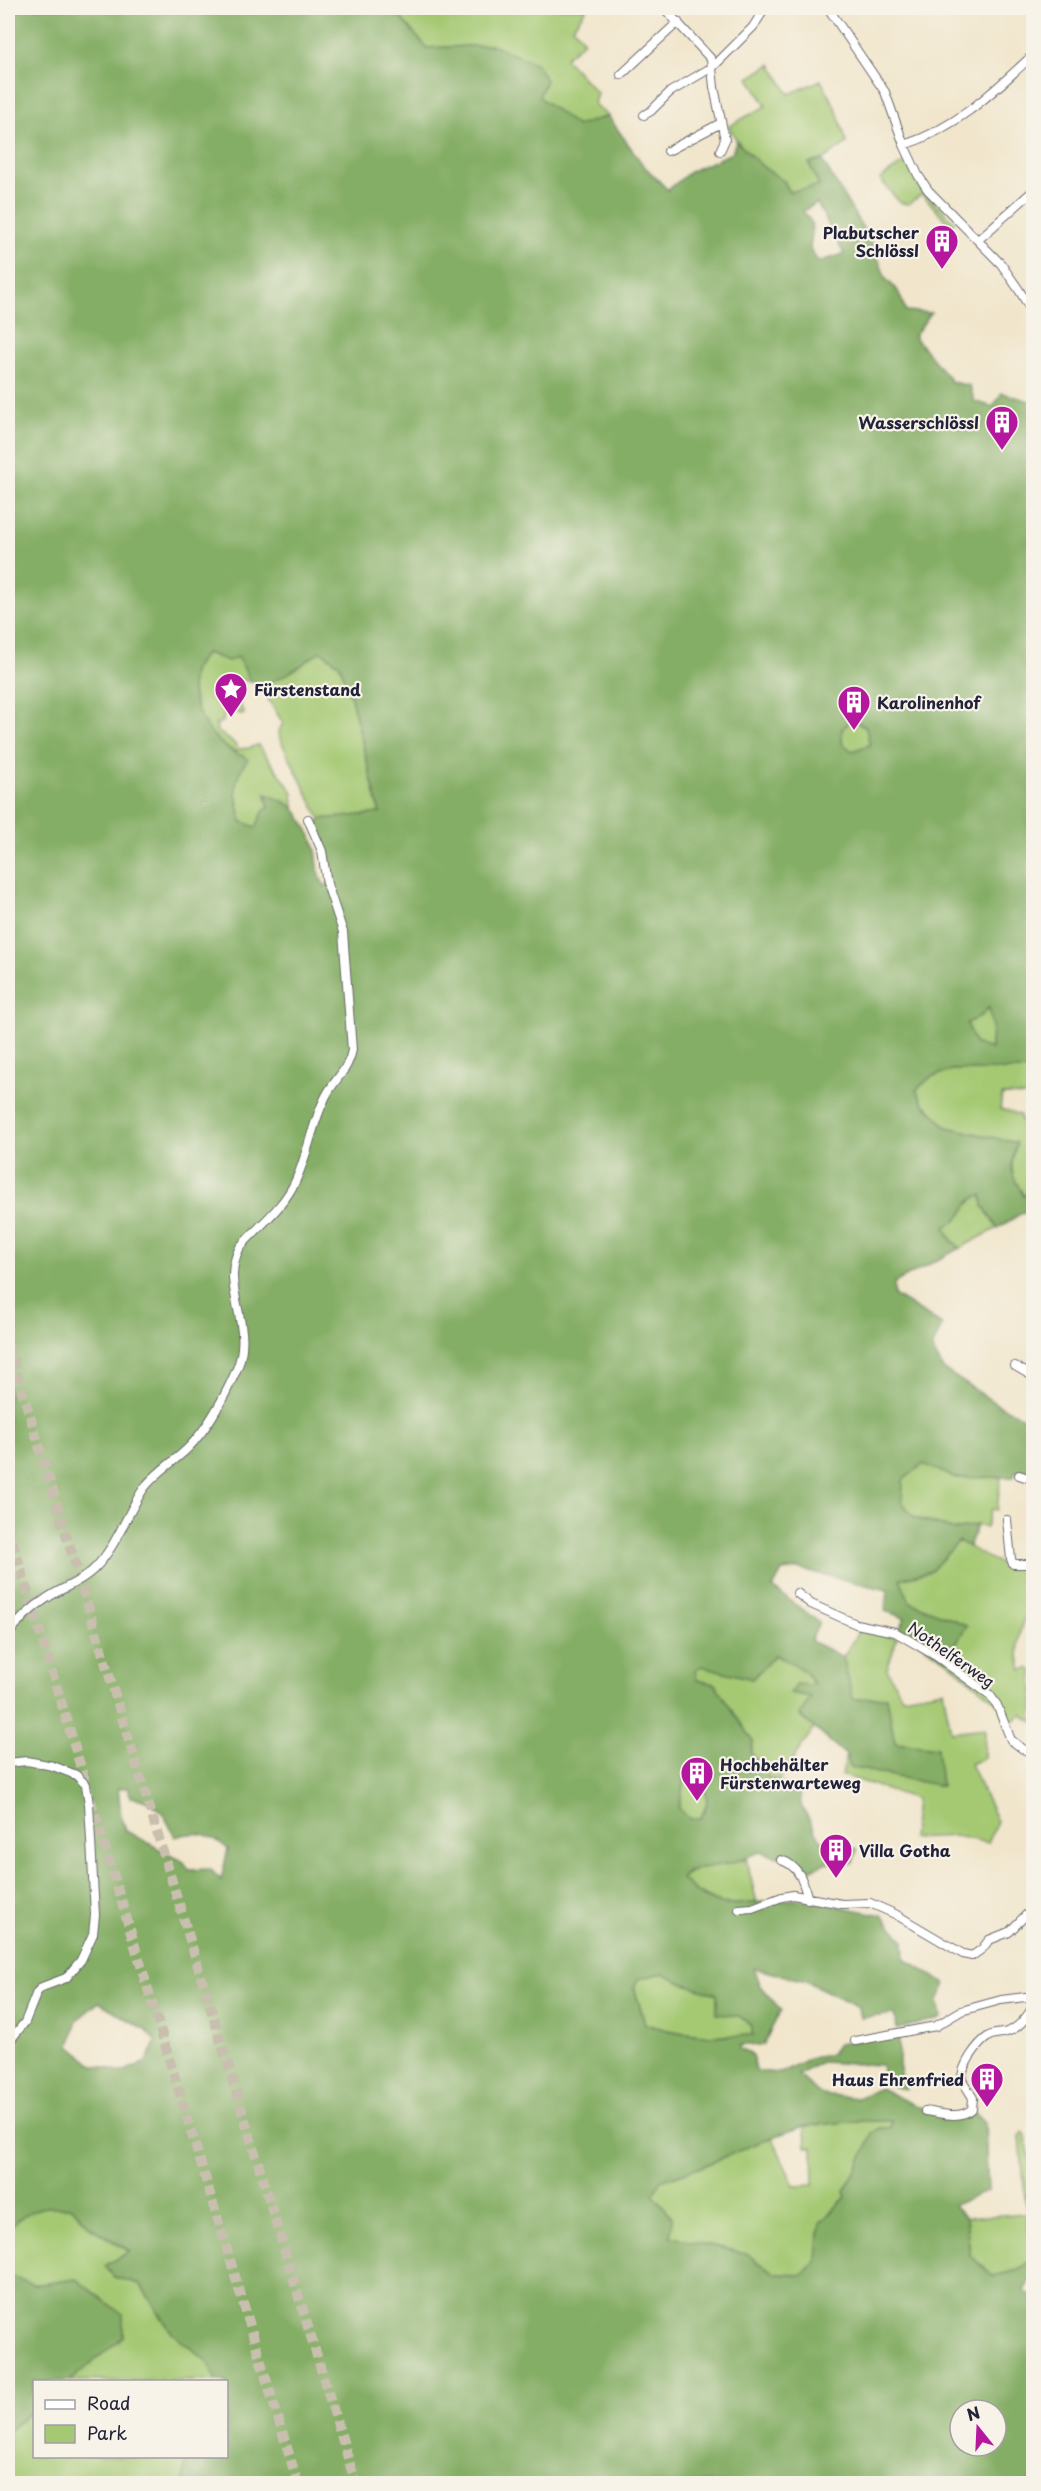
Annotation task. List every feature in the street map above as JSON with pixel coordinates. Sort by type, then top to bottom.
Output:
[{"type":"street","points":[[664,8],[711,59],[714,66],[714,87],[725,140],[720,151]]},
{"type":"street","points":[[644,115],[670,92],[714,66],[755,25],[765,8]]},
{"type":"street","points":[[828,8],[885,92],[911,164],[928,190],[978,240],[1019,290],[1034,315]]},
{"type":"street","points":[[621,75],[678,22]]},
{"type":"street","points":[[904,145],[947,127],[984,100],[1034,54]]},
{"type":"street","points":[[668,151],[721,123]]},
{"type":"street","points":[[978,240],[1034,190]]},
{"type":"street","points":[[8,1635],[47,1598],[82,1580],[105,1557],[113,1546],[127,1515],[146,1486],[199,1436],[237,1371],[244,1343],[232,1273],[235,1256],[240,1247],[276,1210],[296,1180],[319,1109],[326,1094],[350,1062],[352,1050],[343,932],[327,884],[322,851],[308,819]]},
{"type":"street","points":[[1015,1366],[1034,1377]]},
{"type":"street","points":[[1019,1475],[1034,1480]]},
{"type":"street","points":[[1007,1520],[1013,1564],[1034,1564]]},
{"type":"street","name":"Nothelferweg","points":[[797,1593],[811,1604],[856,1624],[895,1632],[936,1656],[990,1695],[997,1705],[1011,1740],[1034,1754]]},
{"type":"street","points":[[8,1763],[27,1761],[53,1766],[76,1775],[86,1785],[90,1804],[95,1915],[93,1934],[81,1960],[66,1978],[42,1987],[37,1992],[25,2022],[8,2043]]},
{"type":"street","points":[[781,1860],[791,1863],[797,1870],[808,1899]]},
{"type":"street","points":[[739,1909],[752,1908],[794,1895],[842,1904],[870,1903],[895,1914],[963,1954],[972,1956],[989,1940],[1009,1932],[1027,1914],[1034,1911]]},
{"type":"street","points":[[855,2041],[936,2026],[961,2011],[1001,2000],[1034,1996]]},
{"type":"street","points":[[925,2111],[958,2115],[972,2109],[973,2098],[962,2080],[965,2066],[984,2040],[1017,2026],[1034,2005]]},
{"type":"green space","points":[[8,8],[392,8],[427,48],[492,45],[537,64],[546,80],[539,97],[577,126],[608,116],[643,165],[668,190],[691,171],[732,153],[736,141],[763,167],[785,182],[789,192],[819,186],[809,163],[822,160],[873,245],[886,279],[898,291],[906,311],[931,313],[914,336],[952,382],[970,386],[974,401],[993,407],[1002,393],[1033,402],[1033,1070],[952,1070],[931,1077],[916,1090],[924,1104],[947,1127],[1017,1143],[1012,1170],[1024,1196],[1033,1192],[1033,1206],[998,1228],[983,1206],[982,1195],[973,1199],[958,1219],[945,1227],[950,1238],[960,1248],[894,1283],[894,1295],[942,1325],[932,1349],[943,1369],[995,1403],[1033,1423],[1033,1474],[1015,1471],[1014,1477],[956,1478],[923,1464],[903,1480],[902,1502],[913,1517],[955,1530],[977,1525],[969,1547],[959,1541],[931,1571],[900,1579],[910,1602],[967,1625],[946,1660],[899,1630],[905,1618],[885,1611],[888,1590],[799,1569],[782,1571],[773,1588],[819,1622],[811,1641],[843,1657],[853,1699],[887,1697],[895,1743],[937,1748],[941,1786],[850,1767],[846,1755],[799,1715],[811,1697],[790,1693],[796,1684],[814,1685],[805,1671],[775,1655],[752,1679],[702,1666],[695,1671],[697,1680],[715,1684],[753,1742],[751,1753],[769,1778],[800,1791],[801,1805],[821,1840],[857,1849],[853,1863],[828,1862],[802,1873],[794,1861],[760,1852],[732,1863],[690,1870],[681,1879],[703,1897],[725,1905],[800,1899],[882,1915],[904,1941],[905,1959],[945,1984],[938,2001],[941,2018],[897,2029],[894,2014],[861,2018],[859,2007],[806,1981],[753,1968],[760,1986],[781,2010],[763,2045],[741,2045],[740,2049],[753,2055],[756,2071],[780,2073],[810,2058],[830,2055],[838,2044],[899,2034],[899,2065],[905,2090],[887,2084],[881,2065],[821,2062],[798,2075],[820,2094],[857,2098],[880,2088],[926,2110],[950,2115],[975,2113],[985,2123],[988,2191],[954,2205],[966,2218],[970,2255],[993,2276],[1019,2270],[1032,2259],[1025,2196],[1033,2194],[1033,2276],[1024,2289],[1027,2295],[1033,2295],[1033,2483],[183,2483],[187,2458],[228,2458],[228,2380],[216,2380],[207,2361],[172,2333],[140,2284],[114,2277],[105,2266],[130,2251],[90,2227],[72,2207],[51,2207],[30,2212],[8,2230]],"holes":[[[817,203],[844,254],[818,262],[810,249],[811,222],[803,211]],[[321,651],[340,665],[352,702],[380,813],[320,819],[317,823],[330,862],[331,882],[325,886],[319,873],[313,841],[294,808],[266,794],[269,808],[264,810],[256,827],[242,822],[236,789],[239,774],[248,759],[226,748],[210,731],[195,703],[192,682],[193,672],[206,653],[228,661],[238,657],[251,682],[260,683],[270,682],[288,674]],[[852,720],[866,727],[870,745],[852,751],[842,743],[842,729]],[[989,1007],[992,1025],[991,1049],[975,1044],[967,1023],[982,1015]],[[696,1773],[705,1790],[707,1799],[701,1818],[691,1819],[679,1809],[684,1778]],[[118,1788],[128,1788],[131,1797],[154,1805],[164,1815],[175,1837],[203,1834],[215,1839],[228,1849],[221,1880],[210,1869],[189,1870],[184,1862],[126,1831],[121,1816]],[[663,1973],[682,1983],[717,1994],[717,2014],[739,2016],[750,2024],[753,2035],[698,2035],[645,2024],[634,1987],[638,1979]],[[99,2002],[144,2029],[156,2041],[146,2062],[122,2072],[91,2064],[70,2046],[77,2020]],[[857,2121],[892,2121],[890,2128],[880,2128],[872,2133],[859,2165],[844,2192],[846,2197],[820,2223],[817,2262],[802,2275],[776,2274],[745,2253],[671,2237],[672,2217],[653,2194],[660,2181],[805,2126]]]},
{"type":"green space","points":[[392,8],[587,8],[573,27],[584,41],[565,58],[597,93],[594,104],[608,116],[577,126],[538,97],[492,45],[427,48]]},
{"type":"green space","points":[[771,64],[789,94],[821,80],[837,111],[847,143],[822,160],[809,163],[819,186],[789,192],[781,180],[743,148],[729,126],[766,106],[749,78]]},
{"type":"green space","points":[[906,161],[924,190],[954,222],[951,226],[922,194],[909,204],[900,203],[880,179]]},
{"type":"green space","points":[[321,651],[340,665],[352,702],[380,814],[320,819],[280,739],[279,731],[283,723],[259,684],[284,675]]},
{"type":"green space","points":[[206,653],[238,657],[251,682],[232,677],[228,681],[244,713],[243,715],[232,710],[225,711],[223,721],[215,725],[216,730],[238,749],[258,745],[293,792],[294,808],[266,794],[269,808],[264,810],[256,828],[242,822],[234,792],[240,769],[237,752],[227,747],[209,731],[202,720],[193,695],[193,672]]},
{"type":"green space","points":[[852,720],[866,728],[870,745],[852,751],[842,743],[842,729]]},
{"type":"green space","points":[[989,1006],[992,1025],[991,1049],[975,1044],[967,1023],[982,1015]]},
{"type":"green space","points":[[952,1070],[1033,1070],[1033,1096],[1002,1095],[1000,1109],[1020,1115],[1021,1121],[1033,1121],[1033,1192],[1024,1196],[1013,1176],[1012,1159],[1016,1143],[947,1127],[924,1104],[916,1090],[931,1077]]},
{"type":"green space","points":[[979,1195],[982,1195],[983,1206],[998,1228],[960,1248],[950,1238],[944,1227]]},
{"type":"green space","points":[[923,1464],[956,1478],[1001,1476],[997,1510],[991,1509],[986,1528],[977,1525],[955,1530],[913,1517],[902,1502],[903,1480]]},
{"type":"green space","points":[[959,1540],[994,1561],[1013,1566],[1033,1567],[1033,1606],[1021,1628],[1019,1653],[1022,1670],[1029,1668],[1033,1671],[1033,1722],[1022,1715],[1007,1725],[1001,1706],[946,1660],[966,1625],[910,1602],[900,1579],[931,1571]]},
{"type":"green space","points":[[861,1627],[897,1638],[887,1669],[902,1697],[943,1690],[951,1732],[985,1728],[984,1758],[970,1764],[997,1821],[988,1843],[956,1836],[912,1838],[916,1799],[842,1775],[846,1755],[850,1767],[941,1785],[852,1699],[843,1657]]},
{"type":"green space","points":[[775,1655],[805,1671],[815,1686],[812,1697],[799,1715],[815,1727],[778,1781],[769,1778],[751,1753],[753,1742],[697,1680],[695,1671],[702,1666],[752,1679]]},
{"type":"green space","points":[[696,1773],[705,1790],[707,1800],[700,1818],[691,1819],[679,1809],[684,1778]]},
{"type":"green space","points":[[746,1858],[757,1903],[733,1904],[716,1901],[680,1879],[694,1870]]},
{"type":"green space","points":[[663,1973],[682,1983],[718,1994],[750,2024],[753,2035],[699,2035],[645,2024],[634,1987],[638,1979]]},
{"type":"green space","points":[[857,2121],[892,2121],[890,2128],[859,2165],[844,2191],[846,2197],[820,2223],[817,2262],[802,2275],[776,2274],[745,2253],[671,2237],[652,2194],[660,2181],[772,2137],[794,2186],[814,2185],[813,2147],[806,2147],[805,2126]]},
{"type":"green space","points":[[1022,2132],[1026,2135],[1033,2189],[1033,2194],[1025,2196],[1020,2137]]},
{"type":"green space","points":[[48,2206],[72,2207],[90,2227],[130,2252],[105,2266],[114,2277],[140,2284],[172,2333],[207,2361],[216,2380],[70,2380],[123,2337],[76,2279],[32,2284],[15,2280],[8,2275],[8,2230],[24,2213]]},
{"type":"green space","points":[[1027,2213],[1032,2259],[1019,2270],[993,2276],[970,2255],[966,2218]]},
{"type":"green space","points":[[8,2275],[35,2285],[76,2279],[123,2315],[123,2337],[70,2380],[33,2380],[33,2410],[8,2431]]},
{"type":"green space","points":[[33,2410],[33,2458],[187,2458],[183,2483],[8,2484],[8,2431]]},
{"type":"tunnel","points":[[8,1344],[356,2484]]},
{"type":"tunnel","points":[[8,1527],[298,2484]]},
{"type":"place","name":"Plabutscher Schlössl","points":[[942,270]]},
{"type":"place","name":"Wasserschlössl","points":[[1002,451]]},
{"type":"place","name":"Fürstenstand","points":[[231,718]]},
{"type":"place","name":"Karolinenhof","points":[[854,731]]},
{"type":"place","name":"Hochbehälter Fürstenwarteweg","points":[[697,1802]]},
{"type":"place","name":"Villa Gotha","points":[[836,1879]]},
{"type":"place","name":"Haus Ehrenfried","points":[[987,2108]]}]
